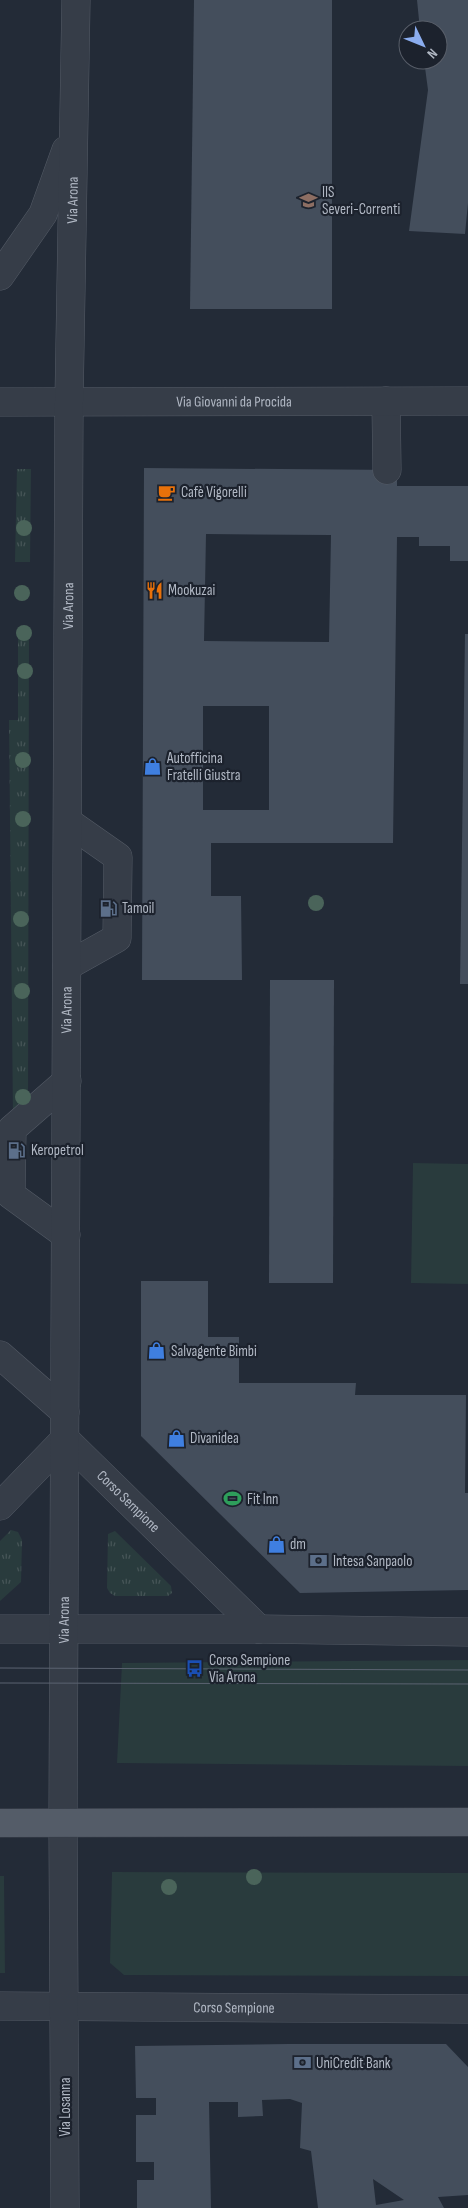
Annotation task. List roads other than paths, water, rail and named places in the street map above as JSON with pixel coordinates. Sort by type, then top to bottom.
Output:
[{"type":"main road","points":[[0,1823],[468,1822]]},
{"type":"street","name":"Via Arona","points":[[66,2006],[63,1823],[67,966],[70,402],[76,0]]},
{"type":"street","name":"Via Arona","points":[[0,276],[42,214],[74,130]]},
{"type":"street","name":"Via Giovanni da Procida","points":[[0,402],[468,400]]},
{"type":"street","points":[[386,401],[387,470]]},
{"type":"street","points":[[67,966],[117,938],[118,857],[68,822]]},
{"type":"street","points":[[66,1235],[11,1196],[12,1129],[67,1081]]},
{"type":"street","points":[[0,1355],[66,1412]]},
{"type":"street","points":[[0,1506],[65,1439]]},
{"type":"street","name":"Corso Sempione","points":[[65,1439],[259,1629]]},
{"type":"street","points":[[0,1629],[259,1629],[468,1632]]},
{"type":"street","name":"Corso Sempione","points":[[0,2006],[468,2009]]},
{"type":"street","name":"Via Losanna","points":[[65,2208],[66,2006]]},
{"type":"tram line","points":[[0,1668],[468,1670]]},
{"type":"tram line","points":[[0,1683],[468,1684]]},
{"type":"place","name":"IIS Severi-Correnti","points":[[308,201]]},
{"type":"place","name":"Cafè Vigorelli","points":[[167,492]]},
{"type":"place","name":"Mookuzai","points":[[154,590]]},
{"type":"place","name":"Autofficina Fratelli Giustra","points":[[153,767]]},
{"type":"place","name":"Tamoil","points":[[108,908]]},
{"type":"place","name":"Keropetrol","points":[[17,1150]]},
{"type":"place","name":"Salvagente Bimbi","points":[[157,1351]]},
{"type":"place","name":"Divanidea","points":[[176,1438]]},
{"type":"place","name":"Fit Inn","points":[[233,1499]]},
{"type":"place","name":"dm","points":[[276,1544]]},
{"type":"place","name":"Intesa Sanpaolo","points":[[319,1561]]},
{"type":"place","name":"Corso Sempione Via Arona","points":[[195,1669]]},
{"type":"place","name":"UniCredit Bank","points":[[302,2063]]}]
